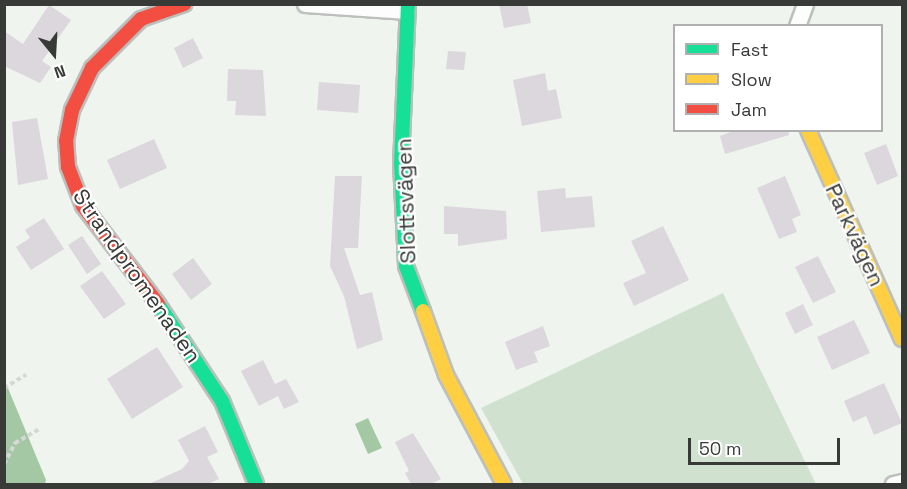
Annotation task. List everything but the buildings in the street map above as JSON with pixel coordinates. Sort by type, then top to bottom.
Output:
[{"type":"street","name":"Strandpromenaden","points":[[184,4],[141,19],[92,68],[72,110],[66,141],[68,167],[83,206],[179,331],[222,401],[256,484]]},
{"type":"street","points":[[305,4],[407,8]]},
{"type":"street","points":[[798,24],[805,4]]},
{"type":"street","name":"Slottsvägen","points":[[407,8],[401,163],[406,266],[446,375],[504,484]]},
{"type":"street","name":"Parkvägen","points":[[809,132],[903,339]]},
{"type":"street","points":[[893,484],[903,482]]},
{"type":"path","points":[[4,388],[26,375]]},
{"type":"path","points":[[4,464],[15,443],[39,429]]},
{"type":"shaded area","points":[[723,293],[816,484],[523,484],[481,408]]},
{"type":"shaded area","points":[[5,381],[46,480],[45,484],[5,484]]},
{"type":"shaded area","points":[[368,418],[382,448],[368,454],[355,424]]},
{"type":"traffic: fast","points":[[408,4],[401,163],[406,266],[423,311]]},
{"type":"traffic: fast","points":[[158,304],[222,401],[256,484]]},
{"type":"traffic: slow","points":[[809,132],[902,339]]},
{"type":"traffic: slow","points":[[423,311],[446,375],[504,484]]},
{"type":"traffic: jam","points":[[158,304],[83,206],[68,167],[66,141],[72,110],[92,68],[141,19],[184,4]]}]
